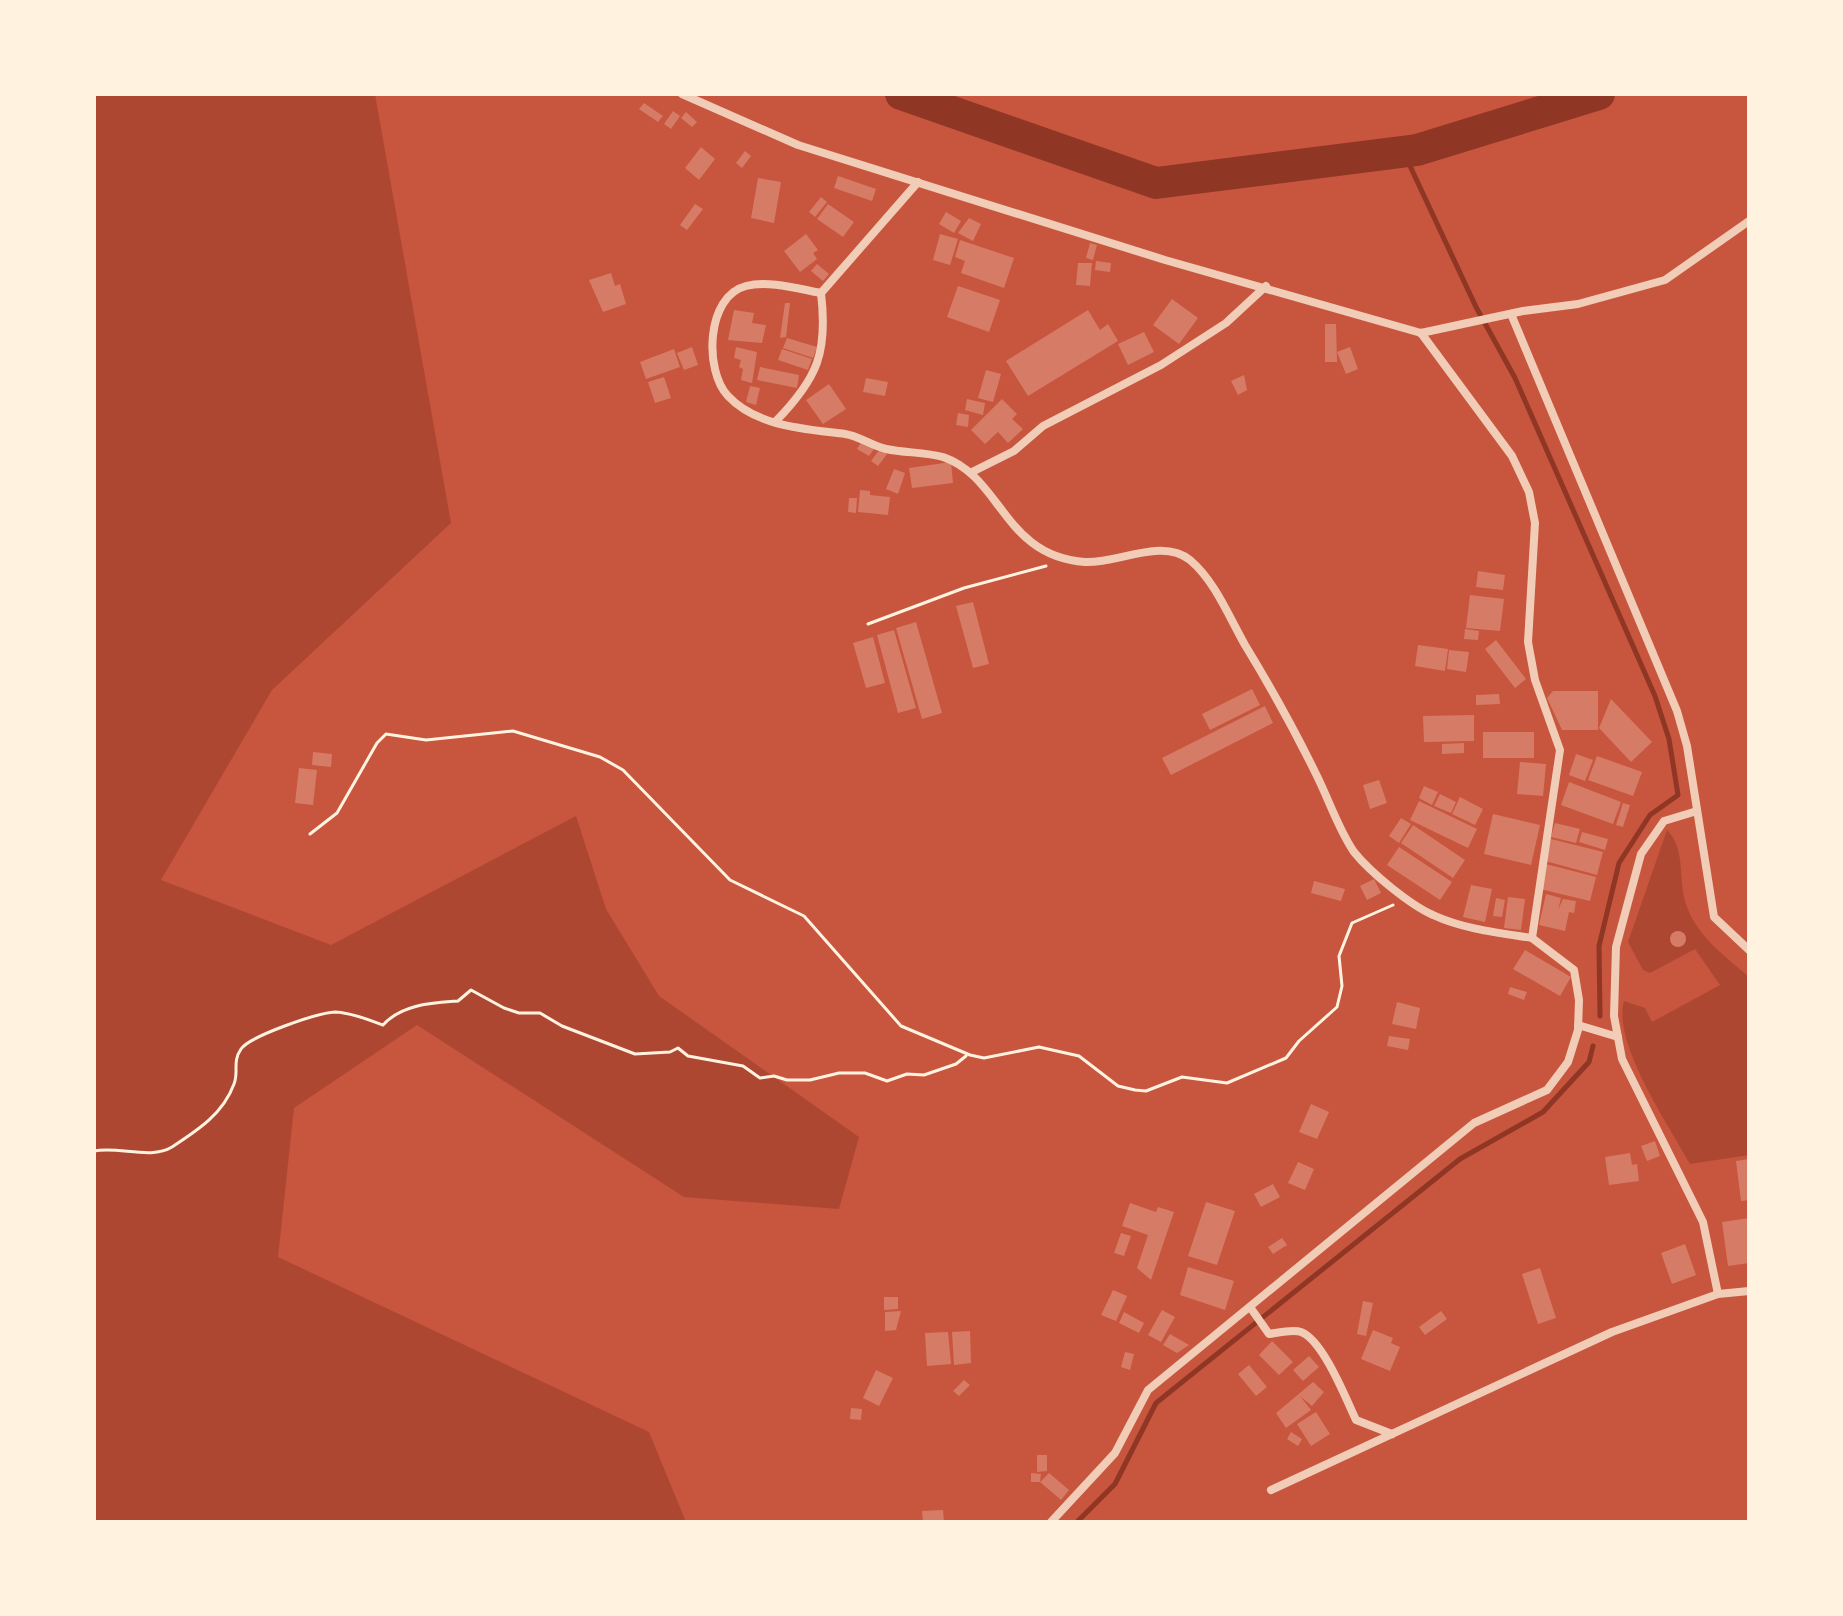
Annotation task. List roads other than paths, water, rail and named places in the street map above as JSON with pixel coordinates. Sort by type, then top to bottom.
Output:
[{"type":"street","points":[[682,94],[798,145],[1165,260],[1266,286],[1421,333],[1508,314],[1578,304],[1665,280],[1749,221]]},
{"type":"street","points":[[776,421],[796,402],[816,368],[826,335],[821,293],[918,182]]},
{"type":"street","points":[[821,293],[745,286],[728,297],[718,314],[713,346],[724,393],[744,411],[806,431],[849,434],[884,449],[942,457],[972,472],[995,506],[1030,543],[1069,558],[1087,562],[1158,550],[1187,558],[1206,577],[1251,655],[1355,852],[1407,898],[1433,915],[1479,929],[1532,938],[1574,970],[1578,1025],[1568,1062],[1547,1090],[1474,1123],[1251,1309],[1148,1390],[1115,1453],[1051,1522]]},
{"type":"street","points":[[972,472],[1014,451],[1043,426],[1161,365],[1226,323],[1266,286]]},
{"type":"street","points":[[1508,314],[1677,711],[1687,746],[1714,917],[1749,950]]},
{"type":"street","points":[[1421,333],[1512,456],[1529,492],[1535,523],[1528,642],[1535,680],[1560,750],[1532,938]]},
{"type":"street","points":[[1697,811],[1664,821],[1641,854],[1616,947],[1614,1016],[1622,1059],[1703,1222],[1718,1294]]},
{"type":"street","points":[[1578,1025],[1618,1037]]},
{"type":"street","points":[[1271,1490],[1612,1332],[1718,1294],[1749,1291]]},
{"type":"street","points":[[1251,1309],[1269,1334],[1301,1332],[1312,1340],[1326,1359],[1356,1420],[1393,1435]]},
{"type":"waterway","points":[[901,94],[1156,183],[1417,150],[1599,94]]},
{"type":"waterway","points":[[1403,151],[1476,307],[1515,378],[1655,696],[1669,739],[1678,795],[1650,815],[1619,863],[1599,946],[1600,1016]]},
{"type":"waterway","points":[[1077,1522],[1115,1484],[1156,1403],[1460,1159],[1543,1112],[1589,1062],[1593,1046]]}]
